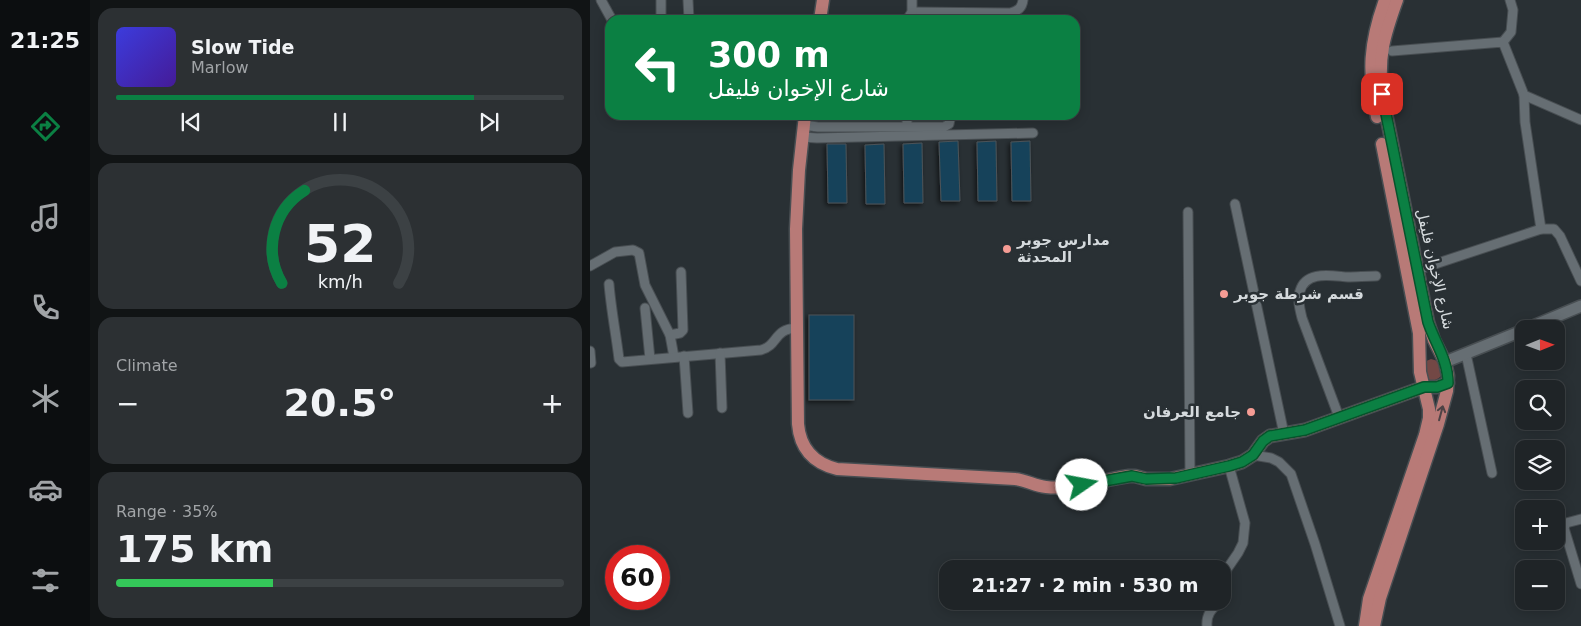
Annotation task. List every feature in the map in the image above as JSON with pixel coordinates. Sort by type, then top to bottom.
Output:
[{"type":"main road","points":[[821,15],[823,0]]},
{"type":"main road","name":"شارع الإخوان فليفل","points":[[1381,29],[1386,0]]},
{"type":"main road","name":"شارع الإخوان فليفل","points":[[1374,626],[1380,598],[1438,424],[1448,383],[1444,358],[1434,340],[1428,322],[1371,84],[1371,57],[1381,29],[1397,0]]},
{"type":"main road","points":[[803,126],[796,228],[799,433],[806,450],[819,463],[828,467],[1015,479],[1040,486],[1052,487],[1082,485],[1129,476],[1164,480],[1242,462],[1253,455],[1266,438],[1305,430],[1424,387],[1437,387],[1448,383]]},
{"type":"main road","name":"شارع الإخوان فليفل","points":[[1365,626],[1369,599],[1427,426],[1429,409],[1420,372],[1419,333],[1400,209]]},
{"type":"main road","points":[[1420,356],[1431,353],[1444,358]]},
{"type":"street","points":[[601,0],[609,15]]},
{"type":"street","points":[[660,15],[661,0]]},
{"type":"street","points":[[688,0],[689,15]]},
{"type":"street","points":[[910,15],[912,0]]},
{"type":"street","points":[[981,15],[1016,12],[1021,8],[1023,0]]},
{"type":"street","points":[[1392,51],[1503,42],[1511,32],[1512,10],[1510,0]]},
{"type":"street","points":[[1503,42],[1524,95],[1525,122],[1540,229]]},
{"type":"street","points":[[1524,95],[1581,120]]},
{"type":"street","points":[[907,120],[907,126]]},
{"type":"street","points":[[803,126],[944,127],[949,124],[950,120]]},
{"type":"street","points":[[803,126],[816,138],[1033,133]]},
{"type":"street","points":[[1234,204],[1284,434]]},
{"type":"street","points":[[1188,212],[1190,475]]},
{"type":"street","points":[[1417,270],[1540,229],[1554,229],[1560,236],[1581,281]]},
{"type":"street","points":[[590,266],[615,252],[637,251],[640,255],[643,279],[647,291],[670,335],[674,357]]},
{"type":"street","points":[[670,335],[680,334],[683,330],[681,272]]},
{"type":"street","points":[[1339,417],[1302,318],[1299,303],[1300,290],[1308,279],[1319,276],[1376,276]]},
{"type":"street","points":[[609,284],[611,313],[619,359],[624,362],[765,349],[772,344],[780,333],[796,328]]},
{"type":"street","points":[[1547,320],[1581,306]]},
{"type":"street","points":[[644,308],[650,359]]},
{"type":"street","points":[[1444,358],[1466,354],[1515,333]]},
{"type":"street","points":[[590,350],[591,363]]},
{"type":"street","points":[[720,353],[722,408]]},
{"type":"street","points":[[1466,354],[1492,473]]},
{"type":"street","points":[[684,356],[688,412]]},
{"type":"street","points":[[1253,455],[1275,460],[1284,465],[1291,474],[1318,552],[1340,626]]},
{"type":"street","points":[[1229,466],[1245,523],[1241,548],[1231,564]]},
{"type":"street","points":[[1581,519],[1566,523],[1564,528],[1581,584]]},
{"type":"street","points":[[1207,626],[1209,613],[1212,610]]},
{"type":"shaded area","points":[[1431,359],[1438,361],[1443,373],[1438,379],[1428,380],[1425,379],[1424,362]]},
{"type":"building","points":[[958,141],[960,201],[941,201],[939,142]]},
{"type":"building","points":[[996,141],[997,201],[978,201],[977,142]]},
{"type":"building","points":[[1030,141],[1031,201],[1012,201],[1011,142]]},
{"type":"building","points":[[922,143],[923,203],[904,203],[903,144]]},
{"type":"building","points":[[827,144],[846,144],[847,203],[828,203]]},
{"type":"building","points":[[884,144],[885,204],[866,204],[865,145]]},
{"type":"building","points":[[809,315],[854,315],[854,400],[809,400]]},
{"type":"place","name":"مدارس جوبر المحدثة","points":[[1007,249]]},
{"type":"place","name":"قسم شرطة جوبر","points":[[1224,294]]},
{"type":"place","name":"جامع العرفان","points":[[1251,412]]},
{"type":"route","points":[[1082,485],[1132,476],[1164,480],[1229,466],[1248,459],[1260,444],[1270,436],[1305,430],[1424,387],[1431,388],[1448,383],[1443,355],[1434,340],[1428,322],[1382,94]]}]
